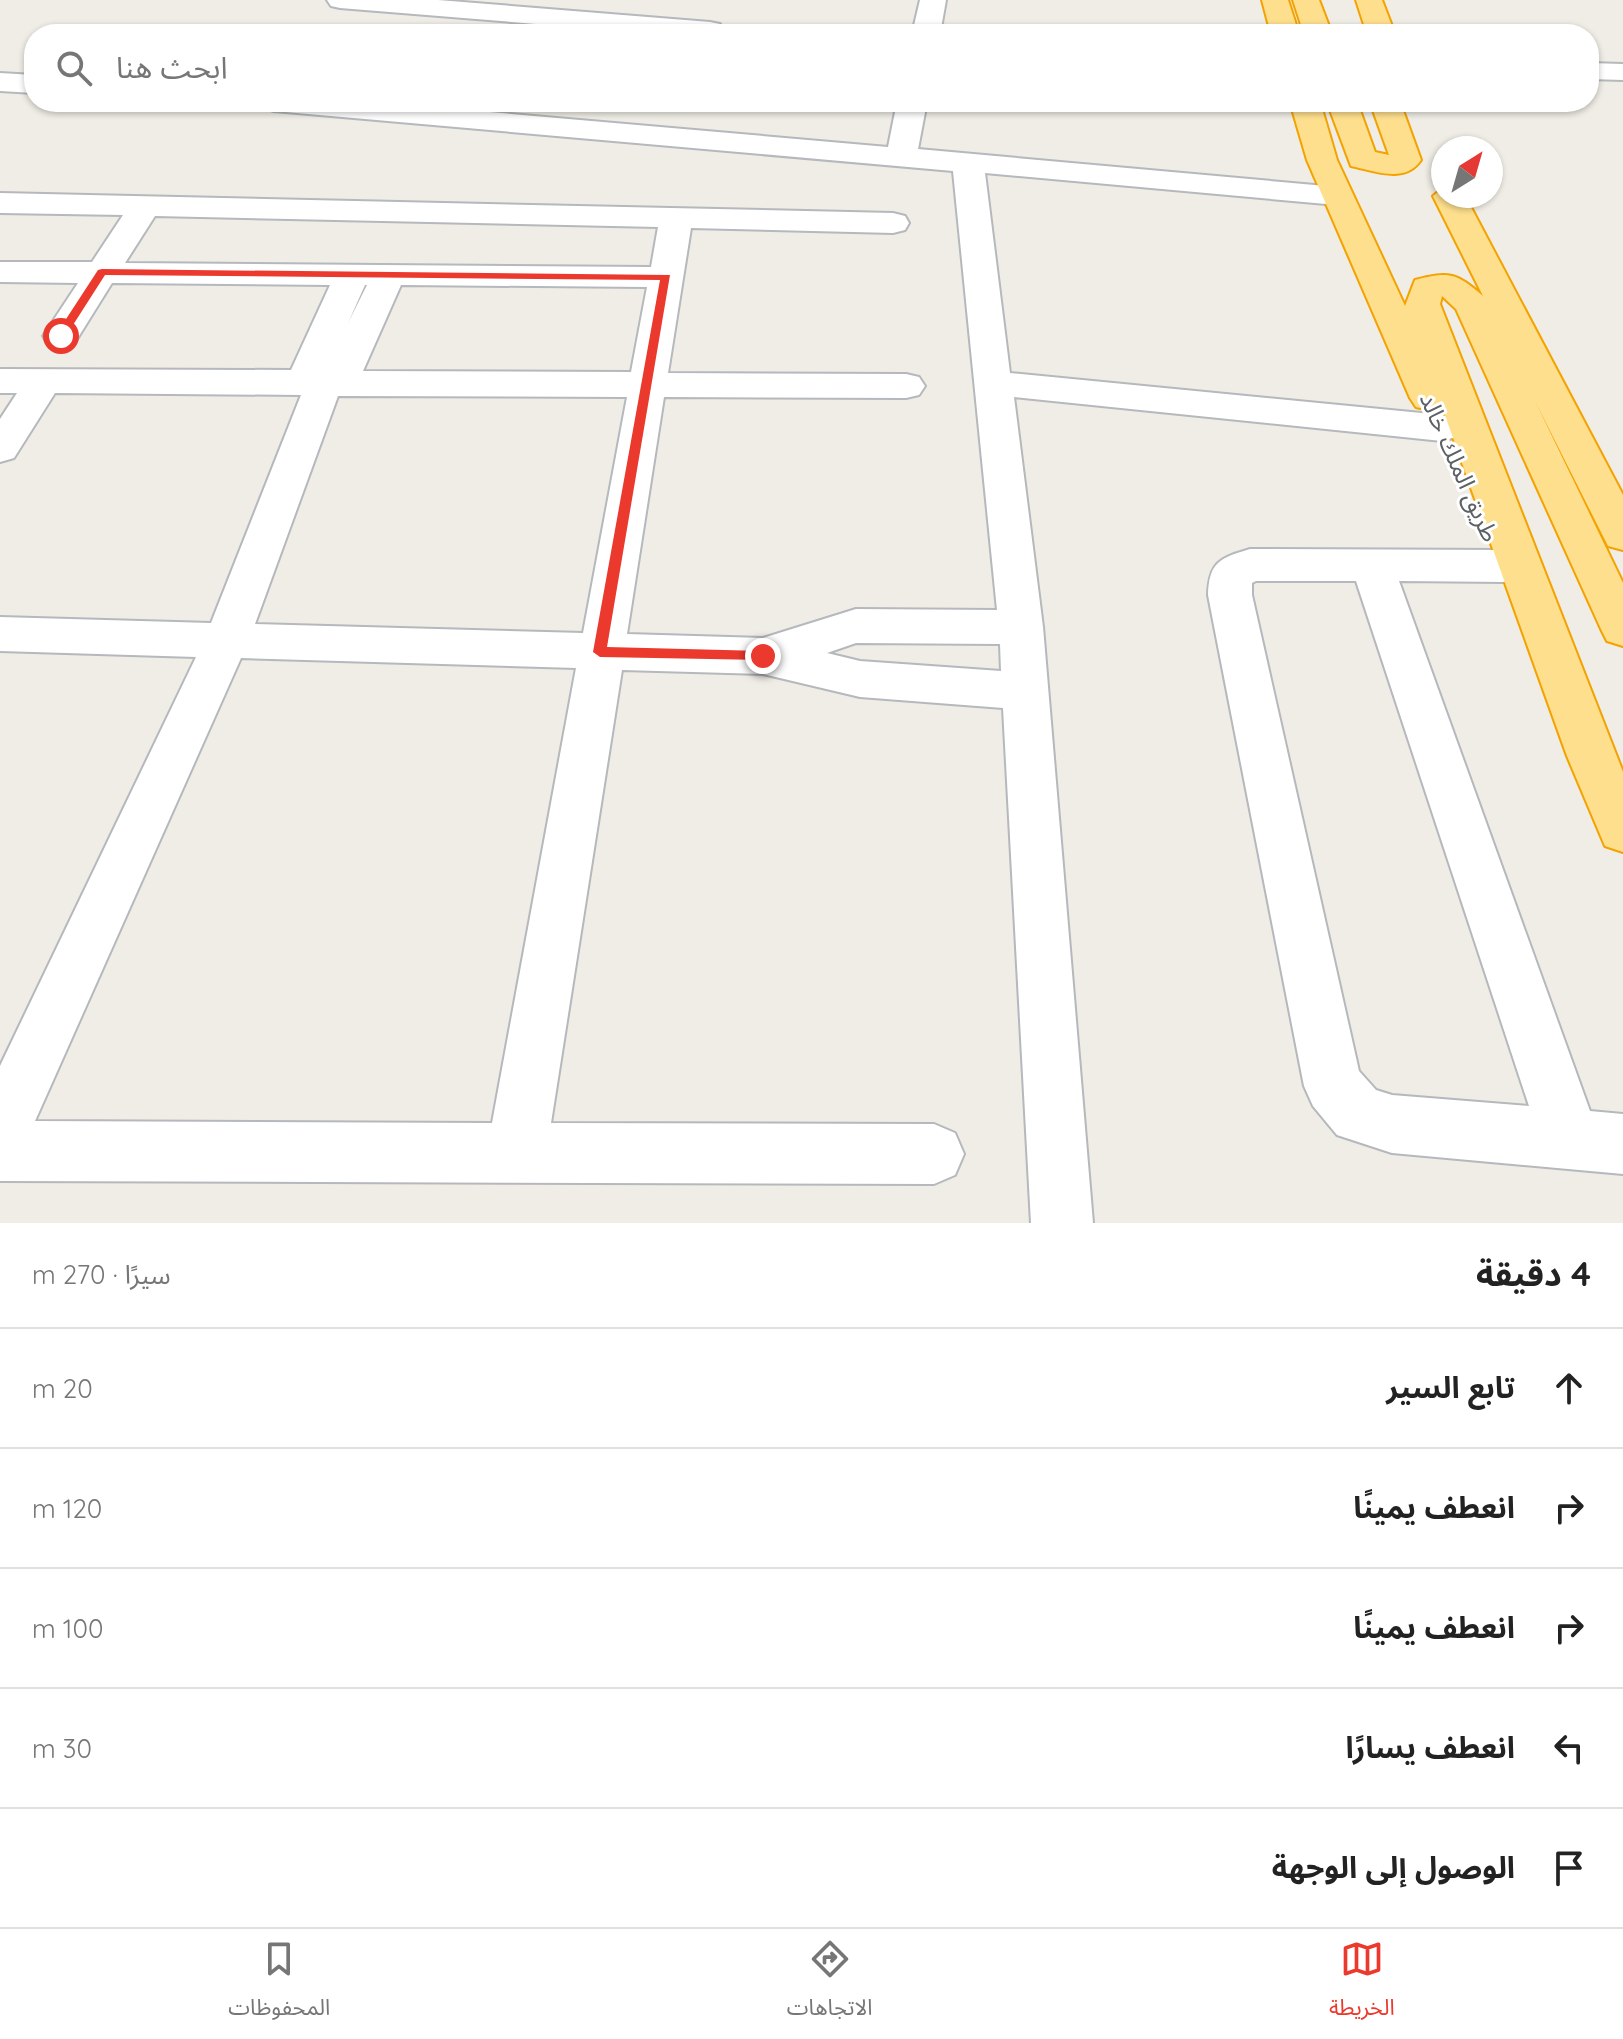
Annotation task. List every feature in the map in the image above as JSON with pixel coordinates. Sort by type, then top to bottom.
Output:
[{"type":"highway","points":[[1275,0],[1282,24]]},
{"type":"highway","points":[[1306,0],[1314,24]]},
{"type":"highway","points":[[1349,0],[1357,24]]},
{"type":"highway","points":[[1369,0],[1377,24]]},
{"type":"highway","name":"طريق الملك خالد","points":[[1308,112],[1322,160],[1337,195],[1623,830]]},
{"type":"highway","points":[[1346,112],[1362,159],[1397,166],[1406,160],[1389,112]]},
{"type":"highway","points":[[1414,112],[1431,153]]},
{"type":"highway","points":[[1457,208],[1623,535]]},
{"type":"highway","points":[[1603,783],[1422,304],[1427,287],[1448,284],[1471,304],[1623,629]]},
{"type":"street","points":[[340,0],[448,9],[514,7],[713,24]]},
{"type":"street","points":[[928,24],[933,0]]},
{"type":"street","points":[[436,24],[448,9]]},
{"type":"street","points":[[1599,71],[1623,72]]},
{"type":"street","points":[[0,82],[24,83]]},
{"type":"street","points":[[466,112],[675,125],[901,157],[1337,195]]},
{"type":"street","points":[[901,157],[910,112]]},
{"type":"street","points":[[968,163],[1021,627],[1062,1223]]},
{"type":"street","points":[[0,203],[145,206],[377,254],[666,277]]},
{"type":"street","points":[[61,336],[145,206]]},
{"type":"street","points":[[516,1155],[676,218]]},
{"type":"street","points":[[0,272],[102,272],[377,254],[676,218],[893,223]]},
{"type":"street","points":[[0,1131],[226,641],[329,369],[377,254]]},
{"type":"street","points":[[0,381],[43,382],[329,369],[647,385],[906,386]]},
{"type":"street","points":[[0,449],[43,382]]},
{"type":"street","points":[[991,383],[1442,428]]},
{"type":"street","points":[[1505,566],[1250,565],[1230,575],[1230,595],[1333,1086],[1358,1114],[1392,1124],[1623,1144]]},
{"type":"street","points":[[1372,566],[1570,1139]]},
{"type":"street","points":[[763,656],[856,626],[1021,627]]},
{"type":"street","points":[[0,634],[763,656],[860,679],[1024,691]]},
{"type":"street","points":[[0,1151],[934,1154]]},
{"type":"route","points":[[61,336],[102,272],[666,277],[600,652],[763,656]]}]
